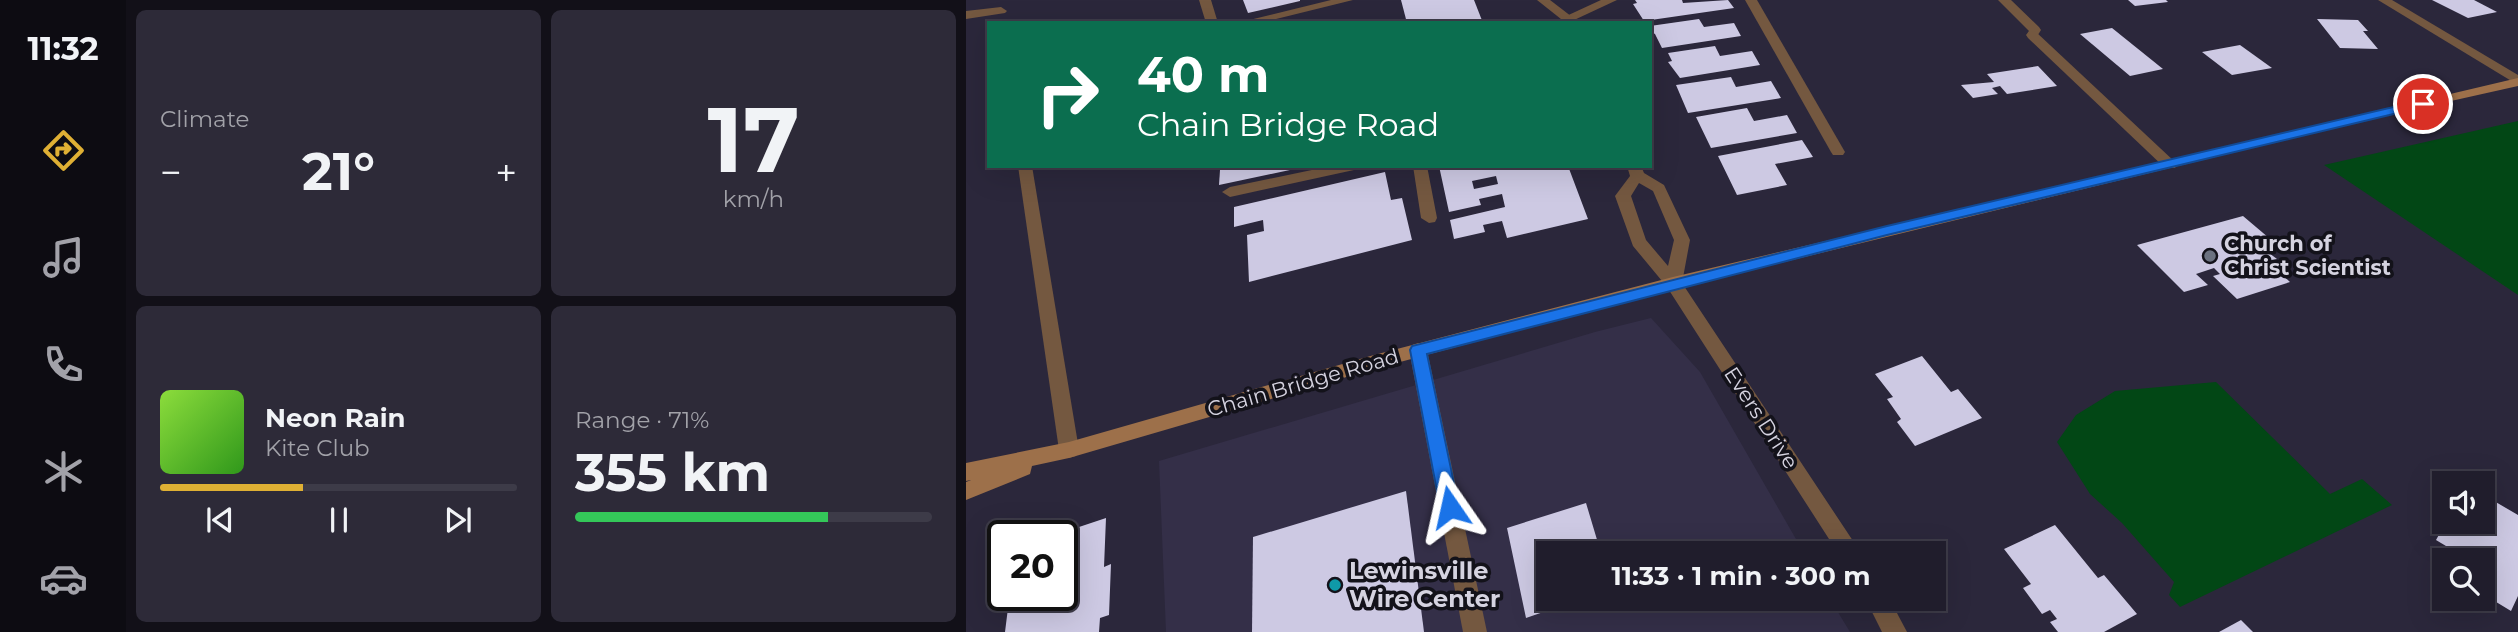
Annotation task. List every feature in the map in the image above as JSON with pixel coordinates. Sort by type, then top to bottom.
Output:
[{"type":"main road","name":"Chain Bridge Road","points":[[966,472],[1069,450],[1418,350],[1673,283],[2518,82]]},
{"type":"main road","name":"Chain Bridge Road","points":[[966,491],[1069,450]]},
{"type":"street","points":[[1205,0],[1211,21]]},
{"type":"street","points":[[1252,21],[1347,0]]},
{"type":"street","points":[[1544,0],[1571,21],[1611,0]]},
{"type":"street","points":[[1751,0],[1838,152]]},
{"type":"street","points":[[2004,0],[2035,30],[2032,35],[2170,164]]},
{"type":"street","points":[[2384,0],[2518,82]]},
{"type":"street","points":[[966,15],[1001,11]]},
{"type":"street","points":[[1026,168],[1069,450]]},
{"type":"street","points":[[1230,192],[1344,168]]},
{"type":"street","points":[[1420,168],[1429,218]]},
{"type":"street","points":[[1635,171],[1659,188],[1682,240],[1673,283]]},
{"type":"street","name":"Evers Drive","points":[[1635,171],[1623,196],[1639,242],[1673,283],[1842,541]]},
{"type":"street","points":[[1418,350],[1475,632]]},
{"type":"street","points":[[1883,611],[1895,632]]},
{"type":"shaded area","points":[[1651,318],[1700,372],[1797,541],[1536,541],[1536,611],[1837,611],[1850,632],[1166,632],[1159,461],[1595,332]]},
{"type":"green space","points":[[2518,121],[2518,295],[2324,165]]},
{"type":"green space","points":[[2216,382],[2330,494],[2362,479],[2392,505],[2180,607],[2169,595],[2174,582],[2122,523],[2090,494],[2057,442],[2076,415],[2115,391]]},
{"type":"building","points":[[1243,0],[1300,0],[1300,1],[1248,13]]},
{"type":"building","points":[[1401,0],[1474,0],[1482,21],[1406,21]]},
{"type":"building","points":[[1635,0],[1682,0],[1683,3],[1728,0],[1734,8],[1644,21],[1633,4],[1637,3]]},
{"type":"building","points":[[2128,0],[2166,0],[2168,2],[2135,6]]},
{"type":"building","points":[[2432,0],[2474,0],[2497,12],[2468,18]]},
{"type":"building","points":[[1699,19],[1704,27],[1734,23],[1741,36],[1662,48],[1652,32],[1652,26]]},
{"type":"building","points":[[2317,19],[2358,20],[2368,31],[2363,31],[2378,49],[2340,48]]},
{"type":"building","points":[[2112,28],[2163,69],[2130,76],[2080,34]]},
{"type":"building","points":[[2240,45],[2272,68],[2232,75],[2202,52]]},
{"type":"building","points":[[1715,46],[1720,56],[1752,51],[1760,65],[1680,78],[1668,62],[1672,61],[1668,53]]},
{"type":"building","points":[[2038,66],[2057,86],[2007,94],[2000,86],[1992,88],[1998,94],[1973,98],[1961,85],[1994,82],[1987,74]]},
{"type":"building","points":[[1731,77],[1736,87],[1771,81],[1781,98],[1688,113],[1676,85]]},
{"type":"building","points":[[1747,108],[1754,121],[1787,115],[1797,133],[1711,148],[1696,117]]},
{"type":"building","points":[[1802,140],[1813,157],[1775,164],[1787,185],[1737,195],[1718,156]]},
{"type":"building","points":[[1227,168],[1299,168],[1219,185],[1220,170]]},
{"type":"building","points":[[1439,168],[1569,168],[1588,219],[1507,238],[1502,221],[1483,225],[1485,232],[1454,239],[1450,220],[1505,207],[1502,194],[1479,199],[1481,205],[1449,212]],"holes":[[[1496,176],[1498,184],[1474,189],[1472,181]]]},
{"type":"building","points":[[1385,172],[1391,200],[1402,198],[1412,240],[1249,282],[1247,235],[1264,231],[1263,220],[1234,227],[1234,207]]},
{"type":"building","name":"Church of Christ Scientist","points":[[2243,216],[2282,249],[2269,253],[2277,259],[2268,262],[2290,282],[2237,299],[2213,276],[2220,274],[2214,268],[2196,274],[2208,285],[2184,292],[2137,245]]},
{"type":"building","points":[[1922,356],[1951,392],[1958,389],[1982,418],[1915,446],[1897,422],[1901,419],[1887,399],[1893,397],[1875,374]]},
{"type":"building","name":"Lewinsville Wire Center","points":[[1406,491],[1424,632],[1252,632],[1253,537]]},
{"type":"building","points":[[2495,502],[2518,515],[2518,596],[2511,611],[2495,601],[2495,548],[2449,548],[2436,540],[2439,534],[2495,534]]},
{"type":"building","points":[[1586,503],[1597,541],[1536,541],[1536,611],[1546,611],[1526,618],[1507,528]]},
{"type":"building","points":[[1106,518],[1104,567],[1111,564],[1109,615],[1100,618],[1099,632],[1005,632],[1008,611],[1078,611],[1078,527]]},
{"type":"building","points":[[2055,525],[2098,578],[2104,575],[2137,614],[2104,632],[2058,632],[2050,622],[2057,619],[2050,610],[2042,614],[2023,588],[2031,584],[2004,549]]},
{"type":"building","points":[[2241,620],[2253,632],[2219,632]]},
{"type":"place","name":"Church of Christ Scientist","points":[[2210,256]]},
{"type":"place","name":"Lewinsville Wire Center","points":[[1335,585]]},
{"type":"route","points":[[1450,507],[1418,350],[1887,230],[2423,104]]}]
